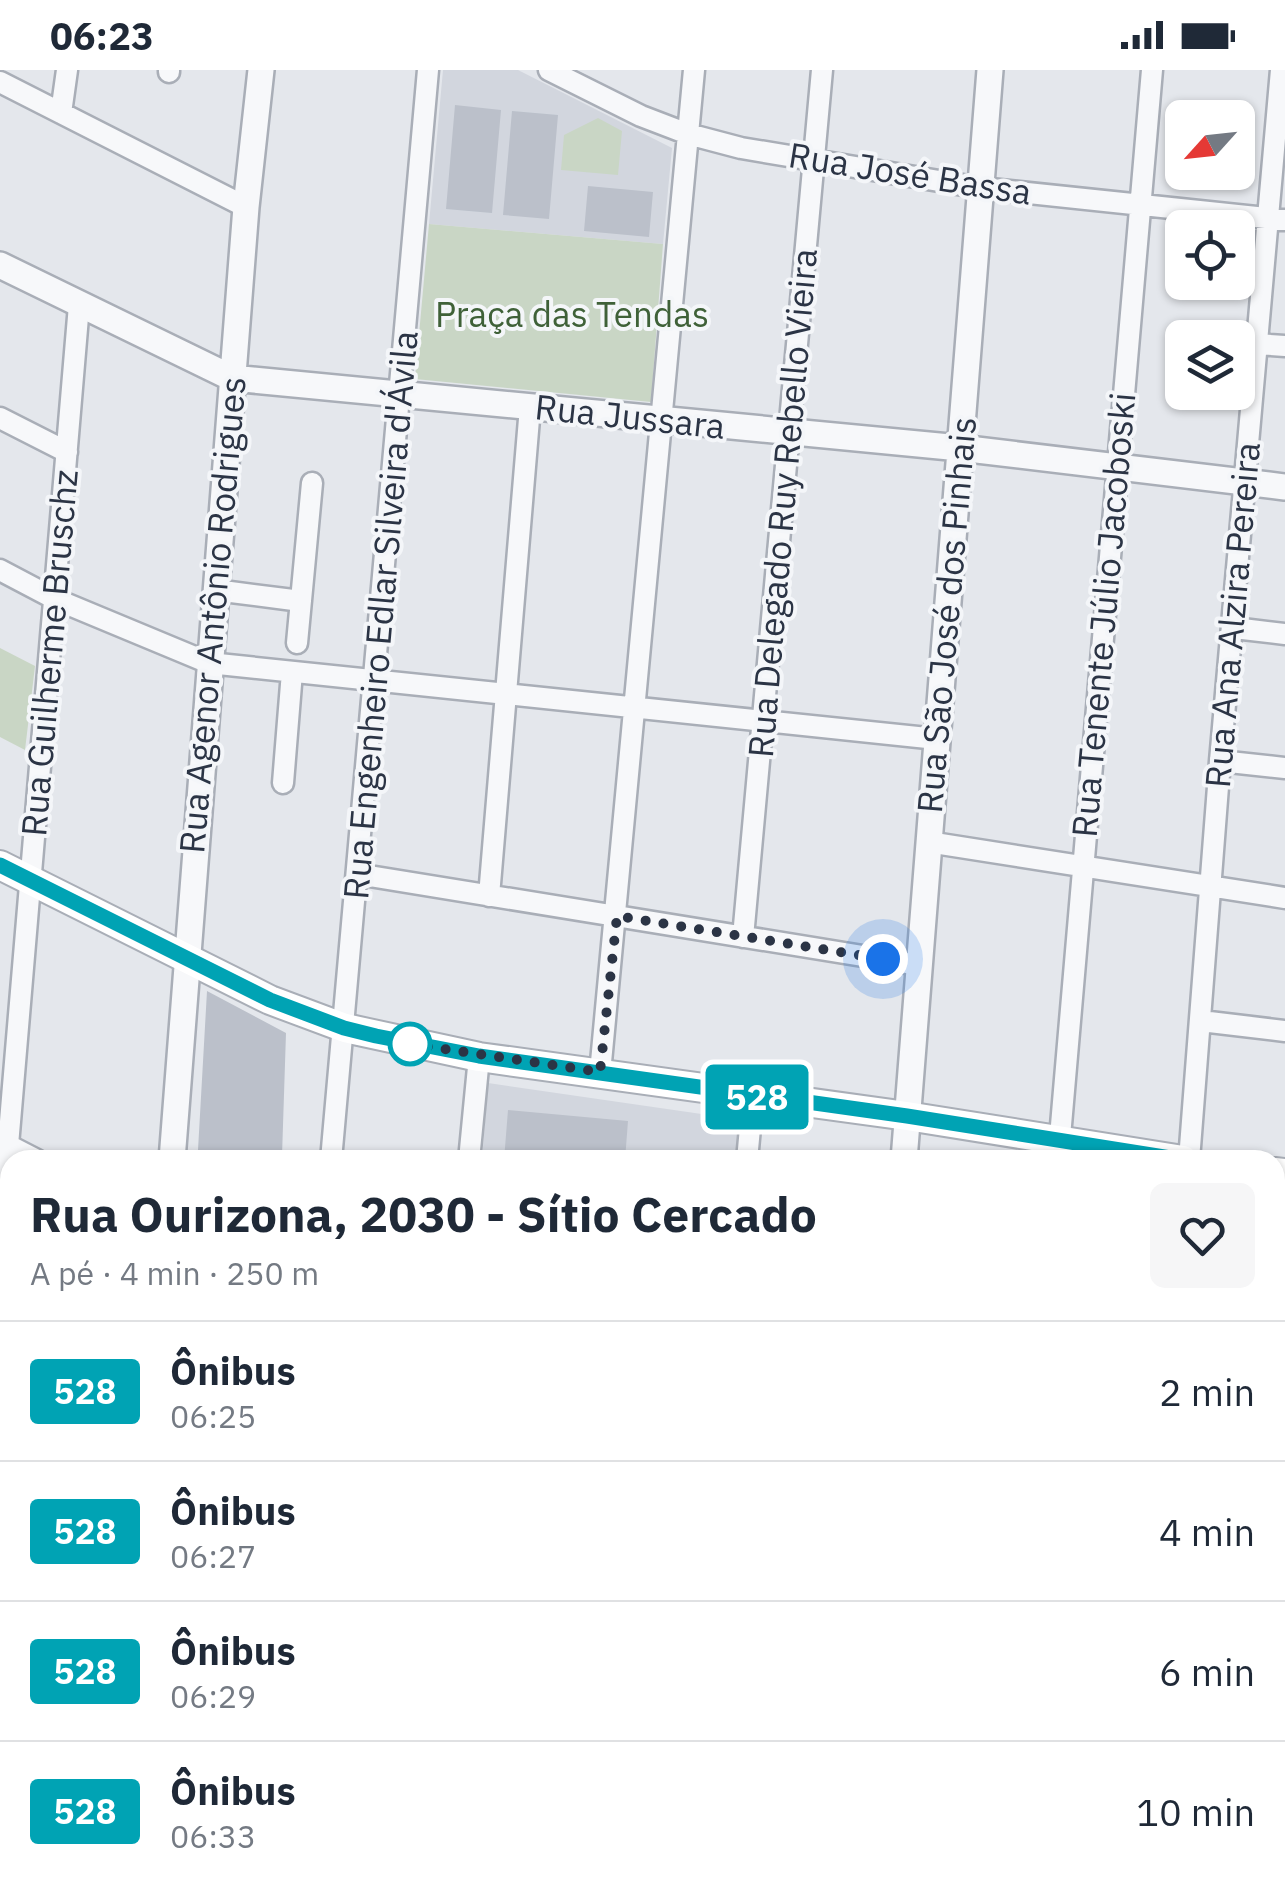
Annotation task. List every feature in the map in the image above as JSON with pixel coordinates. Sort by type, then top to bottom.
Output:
[{"type":"main road","points":[[0,866],[270,1000],[344,1028],[479,1056],[907,1116],[1059,1150]]},
{"type":"street","points":[[61,113],[68,70]]},
{"type":"street","name":"Rua Agenor Antônio Rodrigues","points":[[173,1150],[232,378],[261,70]]},
{"type":"street","name":"Rua Engenheiro Edlar Silveira d'Ávila","points":[[333,1150],[428,70]]},
{"type":"street","points":[[600,1072],[694,70]]},
{"type":"street","name":"Rua Delegado Ruy Rebello Vieira","points":[[742,936],[822,70]]},
{"type":"street","name":"Rua São José dos Pinhais","points":[[905,1150],[990,70]]},
{"type":"street","name":"Rua Tenente Júlio Jacoboski","points":[[1059,1150],[1152,70]]},
{"type":"street","name":"Rua José Bassa","points":[[556,72],[641,116],[741,148],[981,188],[1276,220]]},
{"type":"street","name":"Rua Ana Alzira Pereira","points":[[1187,1150],[1257,344],[1276,220],[1282,78]]},
{"type":"street","points":[[0,82],[246,207]]},
{"type":"street","name":"Rua Jussara","points":[[0,265],[232,378],[960,448],[1285,487]]},
{"type":"street","name":"Rua Guilherme Bruschz","points":[[4,1143],[10,1007],[30,881],[79,305]]},
{"type":"street","points":[[1257,344],[1285,346]]},
{"type":"street","points":[[489,896],[530,407]]},
{"type":"street","points":[[0,418],[67,452]]},
{"type":"street","points":[[296,643],[312,484]]},
{"type":"street","points":[[0,570],[54,598],[209,663],[937,739]]},
{"type":"street","points":[[215,590],[301,602]]},
{"type":"street","points":[[1234,628],[1285,634]]},
{"type":"street","points":[[283,782],[292,672]]},
{"type":"street","points":[[1220,761],[1285,768]]},
{"type":"street","points":[[928,842],[1285,898]]},
{"type":"street","points":[[357,874],[918,965]]},
{"type":"street","points":[[1201,1020],[1285,1032]]},
{"type":"street","points":[[470,1150],[479,1056]]},
{"type":"street","points":[[748,1150],[753,1096]]},
{"type":"shaded area","points":[[443,70],[518,70],[672,148],[663,244],[429,224]]},
{"type":"shaded area","points":[[488,1083],[743,1120],[741,1150],[483,1150]]},
{"type":"green space","points":[[598,118],[622,131],[618,175],[561,170],[564,135]]},
{"type":"green space","name":"Praça das Tendas","points":[[429,224],[663,244],[651,402],[415,379]]},
{"type":"green space","points":[[0,648],[35,666],[25,750],[0,737]]},
{"type":"building","points":[[455,105],[501,110],[492,213],[446,209]]},
{"type":"building","points":[[512,111],[558,115],[549,219],[503,215]]},
{"type":"building","points":[[588,186],[653,192],[649,237],[584,231]]},
{"type":"building","points":[[207,991],[286,1033],[282,1150],[198,1150]]},
{"type":"building","points":[[508,1110],[628,1121],[626,1150],[505,1150]]},
{"type":"bus line","name":"528","points":[[0,865],[270,1000],[344,1028],[479,1056],[1120,1150]]},
{"type":"route","points":[[410,1044],[600,1072],[617,916],[883,959]]}]
